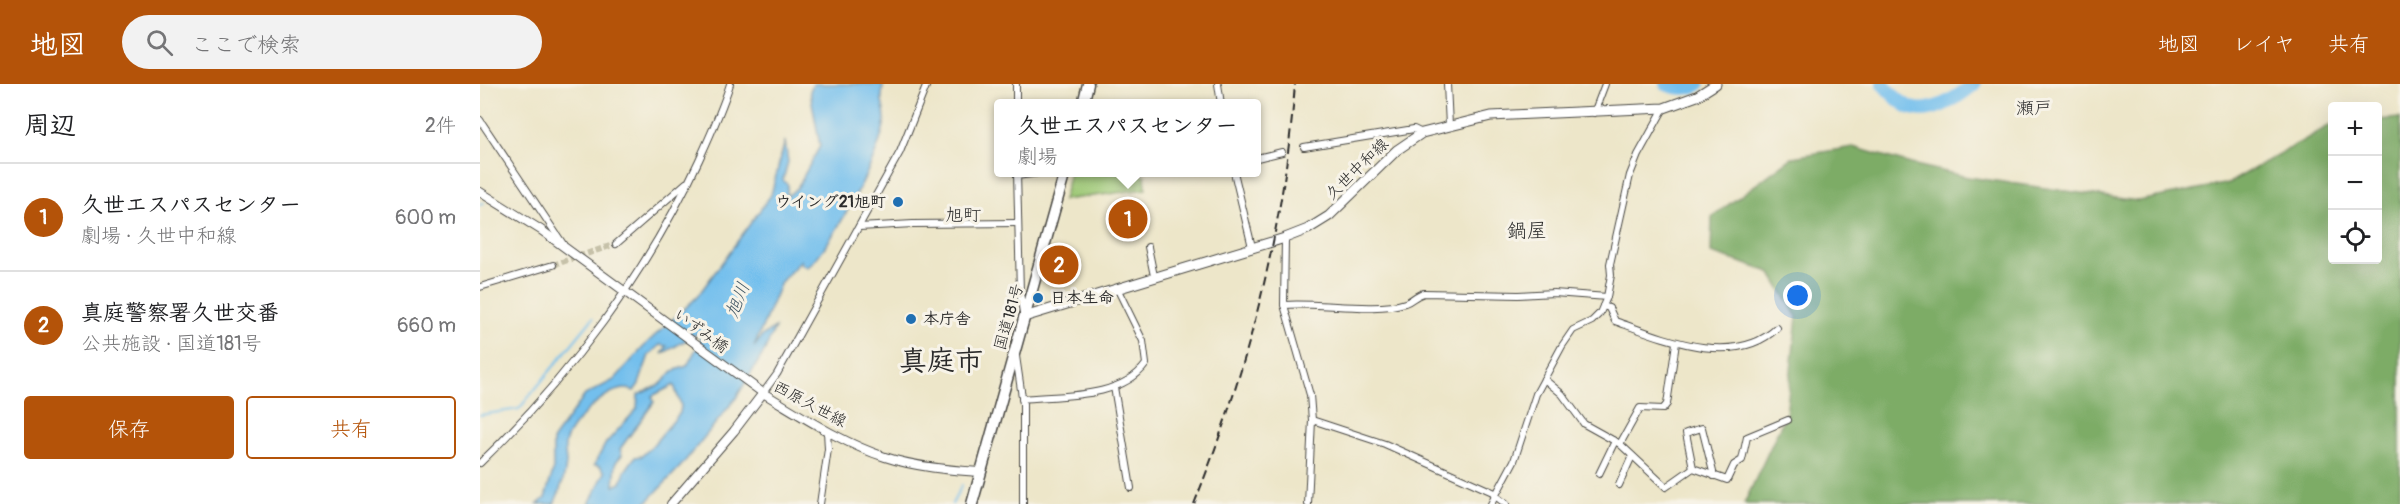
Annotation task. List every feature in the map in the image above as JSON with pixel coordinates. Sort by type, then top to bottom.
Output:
[{"type":"highway","points":[[1084,99],[1088,84]]},
{"type":"highway","name":"国道181号","points":[[972,504],[1016,349],[1024,317],[1025,294],[1063,177]]},
{"type":"main road","name":"久世中和線","points":[[1024,317],[1308,229],[1329,216],[1397,150],[1422,133],[1491,116],[1664,108],[1697,96],[1716,84]]},
{"type":"main road","name":"西原久世線","points":[[671,504],[734,431],[763,393],[827,431],[887,458],[930,466],[980,471]]},
{"type":"street","points":[[480,463],[532,409],[579,352],[624,291],[660,236],[691,178],[730,84]]},
{"type":"street","points":[[763,393],[777,374],[900,152],[927,84]]},
{"type":"street","points":[[1218,84],[1220,99]]},
{"type":"street","points":[[1447,84],[1449,126]]},
{"type":"street","points":[[1594,113],[1605,84]]},
{"type":"street","points":[[1491,504],[1515,461],[1536,394],[1544,379],[1573,330],[1592,321],[1607,297],[1611,275],[1610,264],[1630,175],[1638,155],[1664,108]]},
{"type":"street","points":[[480,120],[567,249]]},
{"type":"street","points":[[1304,147],[1414,129],[1422,133]]},
{"type":"street","points":[[1261,157],[1282,152]]},
{"type":"street","points":[[1017,177],[1018,223],[1025,294]]},
{"type":"street","points":[[1235,177],[1252,247]]},
{"type":"street","points":[[616,244],[691,178]]},
{"type":"street","name":"いずみ橋","points":[[480,192],[567,249],[763,393]]},
{"type":"street","points":[[859,227],[1018,223]]},
{"type":"street","points":[[1285,238],[1284,305],[1310,395],[1312,420],[1308,504]]},
{"type":"street","points":[[1148,247],[1154,276]]},
{"type":"street","points":[[480,287],[553,265]]},
{"type":"street","points":[[1022,399],[1067,398],[1114,387],[1138,376],[1146,364],[1143,341],[1117,288]]},
{"type":"street","points":[[1284,305],[1306,303],[1374,307],[1406,303],[1413,296],[1424,293],[1518,295],[1554,293],[1607,297]]},
{"type":"street","points":[[1603,306],[1609,308],[1615,321],[1676,343],[1722,350],[1766,339],[1777,328]]},
{"type":"street","points":[[1599,474],[1640,408],[1663,409],[1667,404],[1676,343]]},
{"type":"street","points":[[1016,349],[1022,399],[1023,504]]},
{"type":"street","points":[[1544,379],[1562,394],[1584,424],[1617,443],[1666,487],[1693,468]]},
{"type":"street","points":[[1114,387],[1131,488]]},
{"type":"street","points":[[1312,420],[1385,444],[1495,494],[1506,504]]},
{"type":"street","points":[[1693,468],[1726,480],[1734,465],[1742,460],[1747,437],[1788,420]]},
{"type":"street","points":[[1693,468],[1686,434],[1702,428],[1713,476]]},
{"type":"street","points":[[820,504],[828,449],[827,431]]},
{"type":"street","points":[[1619,485],[1632,456]]},
{"type":"green space","points":[[2400,118],[2400,504],[1744,504],[1786,414],[1797,317],[1770,272],[1711,253],[1712,217],[1793,157],[1853,147],[1911,164],[1968,177],[2138,201],[2229,183],[2328,126],[2328,264],[2382,264],[2382,120]]},
{"type":"green space","points":[[1069,177],[1145,177],[1146,189],[1063,200]]},
{"type":"water","name":"旭川","points":[[813,84],[883,84],[884,125],[873,159],[842,221],[808,267],[802,265],[801,260],[781,282],[754,347],[763,335],[775,328],[764,352],[736,398],[681,466],[645,504],[589,504],[605,472],[600,466],[594,465],[606,443],[637,409],[638,395],[661,384],[673,371],[687,366],[701,340],[698,333],[662,354],[667,346],[660,345],[649,355],[639,384],[634,391],[625,389],[615,391],[594,404],[576,423],[565,443],[565,474],[554,504],[538,504],[545,498],[553,471],[553,439],[585,395],[614,380],[648,342],[697,297],[771,195],[785,141],[788,162],[783,180],[788,185],[786,197],[797,188],[820,146],[810,91]],"holes":[[[674,385],[681,406],[680,413],[642,456],[635,457],[625,471],[621,483],[614,486],[616,462],[622,455],[620,449],[654,402],[652,396]]]},
{"type":"waterway","points":[[1666,84],[1682,88],[1698,84]]},
{"type":"waterway","points":[[1883,84],[1904,104],[1922,110],[1950,101],[1974,84]]},
{"type":"waterway","points":[[480,204],[484,203]]},
{"type":"waterway","points":[[480,415],[519,409],[593,318]]},
{"type":"waterway","points":[[952,504],[962,485]]},
{"type":"tunnel","points":[[553,265],[616,244]]},
{"type":"railway","points":[[1194,504],[1231,402],[1261,298],[1282,192],[1295,84]]},
{"type":"place","name":"ウイング21旭町","points":[[898,202]]},
{"type":"place","name":"久世エスパスセンター","points":[[1128,219]]},
{"type":"place","name":"真庭警察署久世交番","points":[[1059,265]]},
{"type":"place","name":"日本生命","points":[[1038,298]]},
{"type":"place","name":"本庁舎","points":[[911,319]]},
{"type":"district","name":"瀬戸","points":[[2034,108]]},
{"type":"district","name":"旭町","points":[[963,215]]},
{"type":"district","name":"鍋屋","points":[[1527,230]]},
{"type":"district","name":"真庭市","points":[[941,361]]}]
